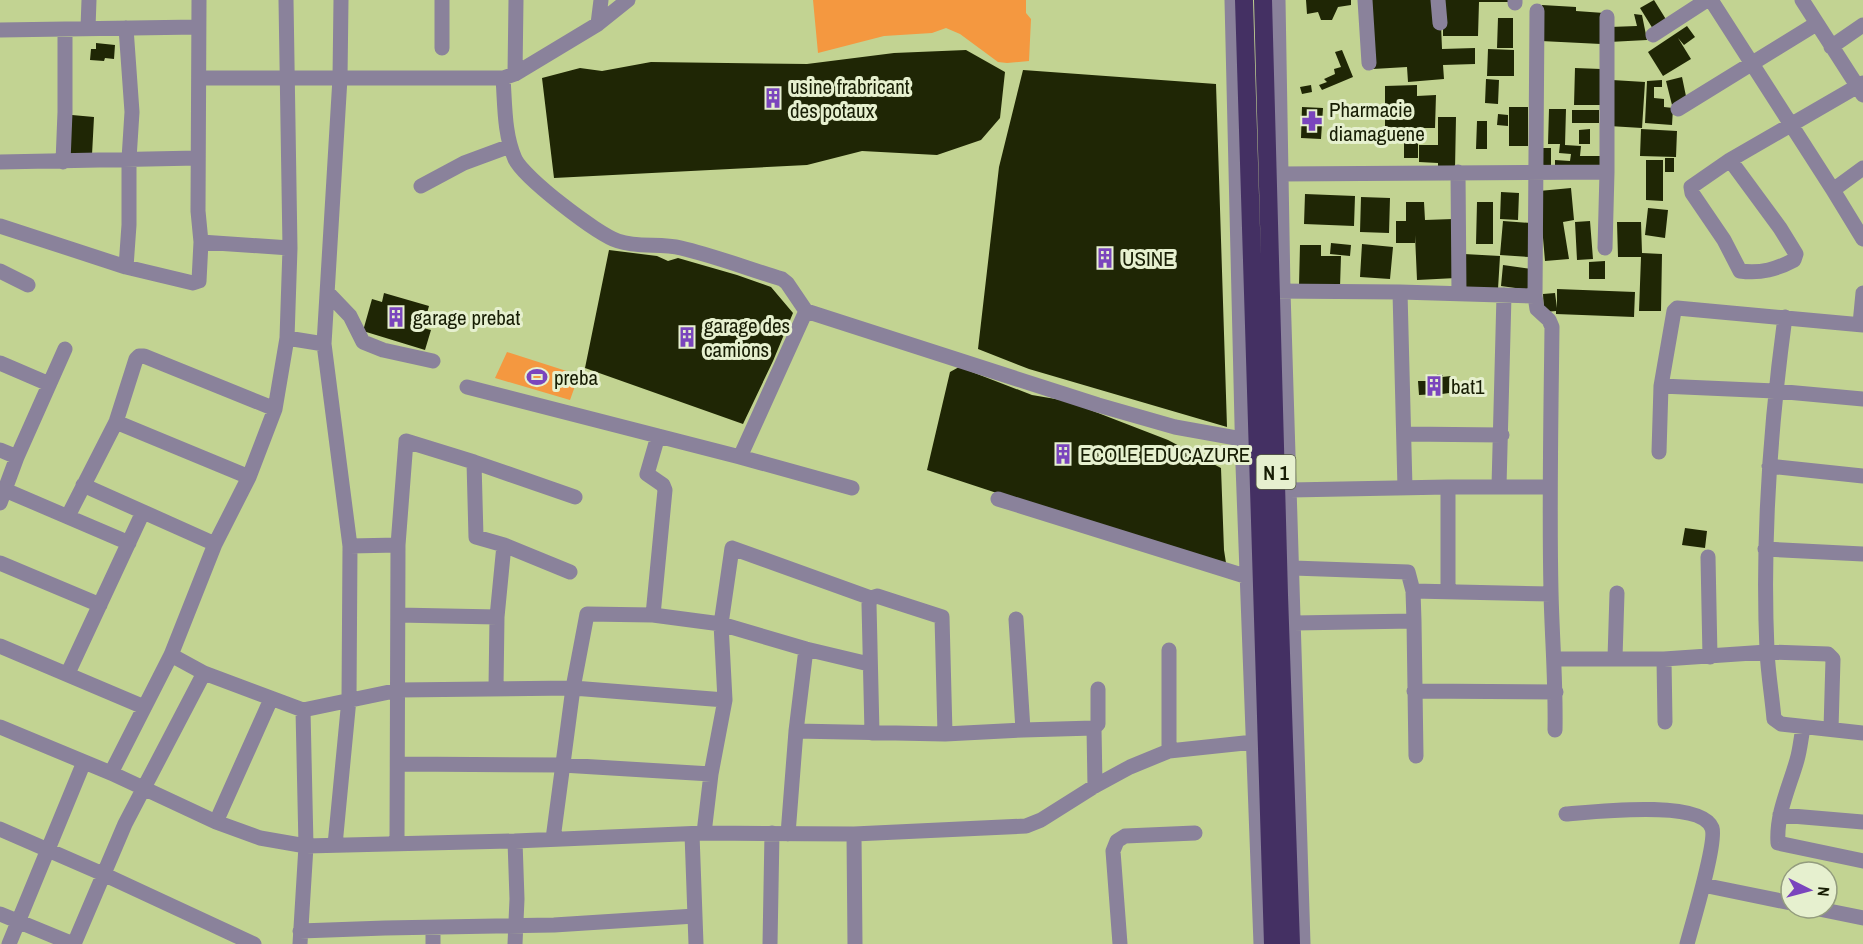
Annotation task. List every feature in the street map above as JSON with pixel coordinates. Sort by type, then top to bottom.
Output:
[{"type":"highway","name":"N 1","points":[[1244,0],[1240,65],[1251,441],[1273,944]]},
{"type":"highway","name":"N 1","points":[[1263,0],[1277,291],[1279,607],[1291,944]]},
{"type":"street","points":[[88,28],[89,0]]},
{"type":"street","points":[[0,226],[126,267],[196,283],[200,279],[199,0]]},
{"type":"street","points":[[111,773],[171,655],[215,544],[249,477],[275,409],[287,338],[290,248],[286,0]]},
{"type":"street","points":[[336,845],[349,699],[350,546],[324,344],[340,78],[341,0]]},
{"type":"street","points":[[442,0],[442,48]]},
{"type":"street","points":[[516,0],[506,127],[516,161],[524,173],[567,208],[615,240],[636,245],[681,248],[782,279],[806,311],[1098,405],[1175,426],[1251,441],[1248,577],[1261,944]]},
{"type":"street","points":[[598,24],[600,0]]},
{"type":"street","points":[[199,78],[509,76],[598,24],[628,0]]},
{"type":"street","points":[[1232,0],[1240,65]]},
{"type":"street","points":[[1278,0],[1281,174],[1277,291],[1290,490],[1303,944]]},
{"type":"street","points":[[1365,0],[1369,63]]},
{"type":"street","points":[[1438,0],[1440,23]]},
{"type":"street","points":[[1653,35],[1709,0],[1752,63],[1863,239]]},
{"type":"street","points":[[1730,160],[1780,228],[1796,254],[1794,260],[1764,272],[1743,272],[1738,269],[1724,240],[1691,190],[1730,160],[1861,88],[1802,0]]},
{"type":"street","points":[[1537,11],[1534,172],[1535,296],[1537,309],[1549,320],[1552,327],[1550,487],[1555,730]]},
{"type":"street","points":[[1605,248],[1607,17]]},
{"type":"street","points":[[1678,109],[1816,24]]},
{"type":"street","points":[[1831,46],[1863,25]]},
{"type":"street","points":[[0,30],[198,27]]},
{"type":"street","points":[[126,28],[132,112],[126,267]]},
{"type":"street","points":[[63,162],[65,30]]},
{"type":"street","points":[[421,186],[464,163],[510,146]]},
{"type":"street","points":[[0,162],[198,158]]},
{"type":"street","points":[[1833,190],[1863,168]]},
{"type":"street","points":[[1458,172],[1459,293]]},
{"type":"street","points":[[1281,174],[1606,172]]},
{"type":"street","points":[[201,242],[290,248]]},
{"type":"street","points":[[0,272],[28,285]]},
{"type":"street","points":[[1277,291],[1535,296]]},
{"type":"street","points":[[328,292],[350,316],[363,342],[376,348],[433,361]]},
{"type":"street","points":[[1400,292],[1405,488]]},
{"type":"street","points":[[1659,452],[1661,386],[1674,311],[1677,308],[1862,324],[1863,293]]},
{"type":"street","points":[[1499,486],[1504,295]]},
{"type":"street","points":[[740,457],[806,311]]},
{"type":"street","points":[[1785,317],[1775,391],[1765,549],[1767,652],[1774,719],[1781,724],[1803,728],[1863,733]]},
{"type":"street","points":[[287,338],[324,344]]},
{"type":"street","points":[[66,349],[17,457],[2,496],[68,516],[129,543]]},
{"type":"street","points":[[68,516],[116,422],[136,359],[139,356],[144,356],[275,409]]},
{"type":"street","points":[[0,363],[49,384]]},
{"type":"street","points":[[1661,386],[1775,391],[1863,399]]},
{"type":"street","points":[[467,387],[852,488]]},
{"type":"street","points":[[116,422],[249,477]]},
{"type":"street","points":[[1405,434],[1502,435]]},
{"type":"street","points":[[653,615],[665,490],[663,485],[647,474],[658,436]]},
{"type":"street","points":[[397,843],[398,545],[406,441],[575,497]]},
{"type":"street","points":[[0,450],[17,457]]},
{"type":"street","points":[[474,462],[476,537],[504,545],[570,572]]},
{"type":"street","points":[[1769,466],[1863,477]]},
{"type":"street","points":[[83,485],[215,544]]},
{"type":"street","points":[[1448,487],[1448,591]]},
{"type":"street","points":[[1290,490],[1550,487]]},
{"type":"street","points":[[998,499],[1248,577]]},
{"type":"street","points":[[68,673],[143,513]]},
{"type":"street","points":[[350,546],[398,545]]},
{"type":"street","points":[[496,687],[498,617],[504,545]]},
{"type":"street","points":[[696,944],[698,834],[725,700],[721,624],[732,548],[872,598],[877,596],[942,617],[945,734]]},
{"type":"street","points":[[1765,549],[1863,554]]},
{"type":"street","points":[[1708,557],[1710,657]]},
{"type":"street","points":[[0,563],[100,605]]},
{"type":"street","points":[[1293,568],[1405,571],[1410,575],[1414,621],[1416,756]]},
{"type":"street","points":[[1413,591],[1551,594]]},
{"type":"street","points":[[1615,658],[1617,593]]},
{"type":"street","points":[[872,598],[869,604],[872,733]]},
{"type":"street","points":[[553,839],[573,688],[586,614],[653,615],[721,624],[806,649],[869,664]]},
{"type":"street","points":[[398,615],[498,617]]},
{"type":"street","points":[[1016,619],[1023,730]]},
{"type":"street","points":[[1294,623],[1414,621]]},
{"type":"street","points":[[0,646],[144,707]]},
{"type":"street","points":[[788,834],[796,731],[806,649]]},
{"type":"street","points":[[1168,751],[1169,650]]},
{"type":"street","points":[[1554,659],[1665,659],[1767,652],[1832,655],[1831,729]]},
{"type":"street","points":[[171,655],[204,673],[303,710],[399,690],[496,687],[573,688],[725,700]]},
{"type":"street","points":[[1665,659],[1665,723]]},
{"type":"street","points":[[0,914],[74,944],[143,788],[204,673]]},
{"type":"street","points":[[1095,786],[1094,729],[1098,724],[1098,689]]},
{"type":"street","points":[[1414,691],[1556,692]]},
{"type":"street","points":[[216,822],[271,699]]},
{"type":"street","points":[[303,710],[306,846],[300,938],[385,928],[515,926],[695,916]]},
{"type":"street","points":[[0,727],[111,773],[216,822],[260,838],[306,846],[698,834],[854,834],[1026,826],[1041,820],[1130,767],[1168,751],[1254,742]]},
{"type":"street","points":[[1803,728],[1798,758],[1789,779],[1780,815],[1777,840],[1779,845],[1863,861]]},
{"type":"street","points":[[796,731],[945,734],[1094,729]]},
{"type":"street","points":[[9,944],[84,762]]},
{"type":"street","points":[[398,764],[562,765],[711,774]]},
{"type":"street","points":[[1566,814],[1644,809],[1694,813],[1709,823],[1713,833],[1703,885],[1687,944]]},
{"type":"street","points":[[1780,815],[1863,822]]},
{"type":"street","points":[[0,829],[254,944]]},
{"type":"street","points":[[770,944],[772,833]]},
{"type":"street","points":[[1120,944],[1113,851],[1117,841],[1125,836],[1195,833]]},
{"type":"street","points":[[854,834],[855,944]]},
{"type":"street","points":[[514,841],[517,899],[515,944]]},
{"type":"street","points":[[1703,885],[1779,901]]},
{"type":"street","points":[[1839,913],[1863,918]]},
{"type":"street","points":[[433,928],[433,944]]},
{"type":"shaded area","points":[[813,0],[1026,0],[1026,13],[1031,19],[1029,61],[998,62],[960,34],[946,28],[932,33],[884,36],[818,53]]},
{"type":"shaded area","name":"preba","points":[[507,352],[579,375],[570,400],[495,378]]},
{"type":"building","points":[[1306,0],[1351,0],[1351,5],[1338,7],[1332,20],[1321,20],[1318,12],[1307,14]]},
{"type":"building","points":[[1368,0],[1435,0],[1441,25],[1442,49],[1475,48],[1475,64],[1443,65],[1444,79],[1408,82],[1407,67],[1373,69]]},
{"type":"building","points":[[1443,0],[1511,0],[1511,2],[1479,2],[1478,36],[1443,36]]},
{"type":"building","points":[[1654,0],[1667,21],[1653,29],[1640,8]]},
{"type":"building","points":[[1542,5],[1576,7],[1576,11],[1604,13],[1601,44],[1541,41]]},
{"type":"building","points":[[1634,14],[1642,15],[1647,40],[1609,42],[1610,27],[1637,26]]},
{"type":"building","points":[[1498,18],[1513,18],[1513,48],[1497,48]]},
{"type":"building","points":[[1687,26],[1695,37],[1684,45],[1678,38],[1691,59],[1663,76],[1648,52]]},
{"type":"building","points":[[96,43],[115,45],[114,59],[90,60],[91,49],[96,49]]},
{"type":"building","points":[[1488,49],[1514,50],[1514,76],[1487,76]]},
{"type":"building","name":"usine frabricant des potaux","points":[[966,50],[1005,72],[1000,118],[981,140],[937,155],[862,151],[807,165],[554,178],[542,78],[580,68],[602,71],[651,62],[807,64],[894,53]]},
{"type":"building","points":[[1342,50],[1353,77],[1322,90],[1319,85],[1327,82],[1324,79],[1335,74],[1334,69],[1341,67],[1335,52]]},
{"type":"building","points":[[1575,68],[1601,69],[1600,105],[1574,105]]},
{"type":"building","name":"USINE","points":[[1023,70],[1216,84],[1227,427],[1029,369],[978,349],[999,167]]},
{"type":"building","points":[[1682,77],[1687,101],[1672,105],[1666,81]]},
{"type":"building","points":[[1486,79],[1499,80],[1498,104],[1485,103]]},
{"type":"building","points":[[1612,80],[1645,82],[1642,128],[1609,126]]},
{"type":"building","points":[[1662,80],[1662,87],[1654,87],[1654,98],[1664,99],[1664,107],[1673,108],[1672,125],[1645,123],[1647,81]]},
{"type":"building","points":[[1311,85],[1312,92],[1302,94],[1300,87]]},
{"type":"building","points":[[1417,85],[1417,96],[1436,95],[1435,128],[1385,128],[1385,86]]},
{"type":"building","points":[[1302,107],[1323,108],[1321,139],[1301,138]]},
{"type":"building","points":[[1509,107],[1528,107],[1528,146],[1509,146]]},
{"type":"building","points":[[1549,109],[1566,109],[1565,145],[1581,146],[1580,156],[1601,156],[1601,167],[1555,170],[1555,160],[1570,161],[1571,154],[1559,153],[1560,144],[1548,144]]},
{"type":"building","points":[[1572,110],[1599,110],[1599,123],[1572,123]]},
{"type":"building","points":[[1498,114],[1508,115],[1508,126],[1497,125]]},
{"type":"building","points":[[72,115],[94,117],[92,155],[69,155]]},
{"type":"building","points":[[1438,117],[1456,117],[1455,169],[1438,169],[1438,163],[1419,162],[1419,145],[1438,145]]},
{"type":"building","points":[[1477,121],[1487,121],[1487,149],[1476,149]]},
{"type":"building","points":[[1590,129],[1590,144],[1579,144],[1579,130]]},
{"type":"building","points":[[1641,129],[1677,131],[1676,157],[1640,156]]},
{"type":"building","points":[[1404,134],[1418,134],[1418,158],[1404,158]]},
{"type":"building","points":[[1540,148],[1551,148],[1551,170],[1539,170]]},
{"type":"building","points":[[1665,158],[1674,158],[1674,172],[1665,172]]},
{"type":"building","points":[[1646,160],[1663,160],[1663,201],[1646,200]]},
{"type":"building","points":[[1571,188],[1574,220],[1563,222],[1569,259],[1545,261],[1539,191]]},
{"type":"building","points":[[1501,192],[1519,193],[1518,220],[1500,219]]},
{"type":"building","points":[[1305,194],[1355,196],[1354,226],[1304,224]]},
{"type":"building","points":[[1361,197],[1390,198],[1389,233],[1360,232]]},
{"type":"building","points":[[1406,202],[1424,202],[1425,220],[1453,219],[1456,278],[1417,280],[1415,235],[1415,243],[1396,243],[1396,221],[1406,221]]},
{"type":"building","points":[[1477,202],[1493,202],[1493,244],[1476,244]]},
{"type":"building","points":[[1648,208],[1668,210],[1665,238],[1645,235]]},
{"type":"building","points":[[1503,221],[1531,223],[1529,257],[1500,255]]},
{"type":"building","points":[[1590,221],[1593,259],[1577,260],[1575,222]]},
{"type":"building","points":[[1617,222],[1641,222],[1642,253],[1662,254],[1661,311],[1639,311],[1641,257],[1618,257]]},
{"type":"building","points":[[1331,243],[1351,245],[1350,256],[1330,254]]},
{"type":"building","points":[[1362,244],[1393,247],[1390,279],[1360,277]]},
{"type":"building","points":[[1300,245],[1321,245],[1321,256],[1341,256],[1340,287],[1299,286]]},
{"type":"building","name":"garage des camions","points":[[609,250],[657,256],[668,261],[678,258],[737,275],[771,287],[793,313],[743,424],[585,368]]},
{"type":"building","points":[[1464,254],[1500,256],[1498,289],[1462,287]]},
{"type":"building","points":[[1605,261],[1605,279],[1589,279],[1589,262]]},
{"type":"building","points":[[1503,265],[1532,269],[1530,290],[1501,286]]},
{"type":"building","points":[[1557,289],[1635,292],[1634,317],[1544,312],[1543,294],[1555,293],[1557,308]]},
{"type":"building","name":"garage prebat","points":[[384,293],[429,306],[423,328],[431,330],[425,350],[363,331],[372,299],[382,302]]},
{"type":"building","name":"ECOLE EDUCAZURE","points":[[959,367],[1032,395],[1067,401],[1168,440],[1221,468],[1226,563],[1066,516],[927,470],[950,372]]},
{"type":"building","name":"bat1","points":[[1437,374],[1443,375],[1442,377],[1451,376],[1449,393],[1442,394],[1442,391],[1438,391],[1437,394],[1419,395],[1418,381],[1435,381]]},
{"type":"building","points":[[1685,528],[1707,531],[1705,548],[1682,545]]},
{"type":"place","name":"usine frabricant des potaux","points":[[773,98]]},
{"type":"place","name":"Pharmacie diamaguene","points":[[1312,121]]},
{"type":"place","name":"USINE","points":[[1105,258]]},
{"type":"place","name":"garage prebat","points":[[396,317]]},
{"type":"place","name":"garage des camions","points":[[687,337]]},
{"type":"place","name":"preba","points":[[537,377]]},
{"type":"place","name":"bat1","points":[[1434,386]]},
{"type":"place","name":"ECOLE EDUCAZURE","points":[[1063,454]]}]
